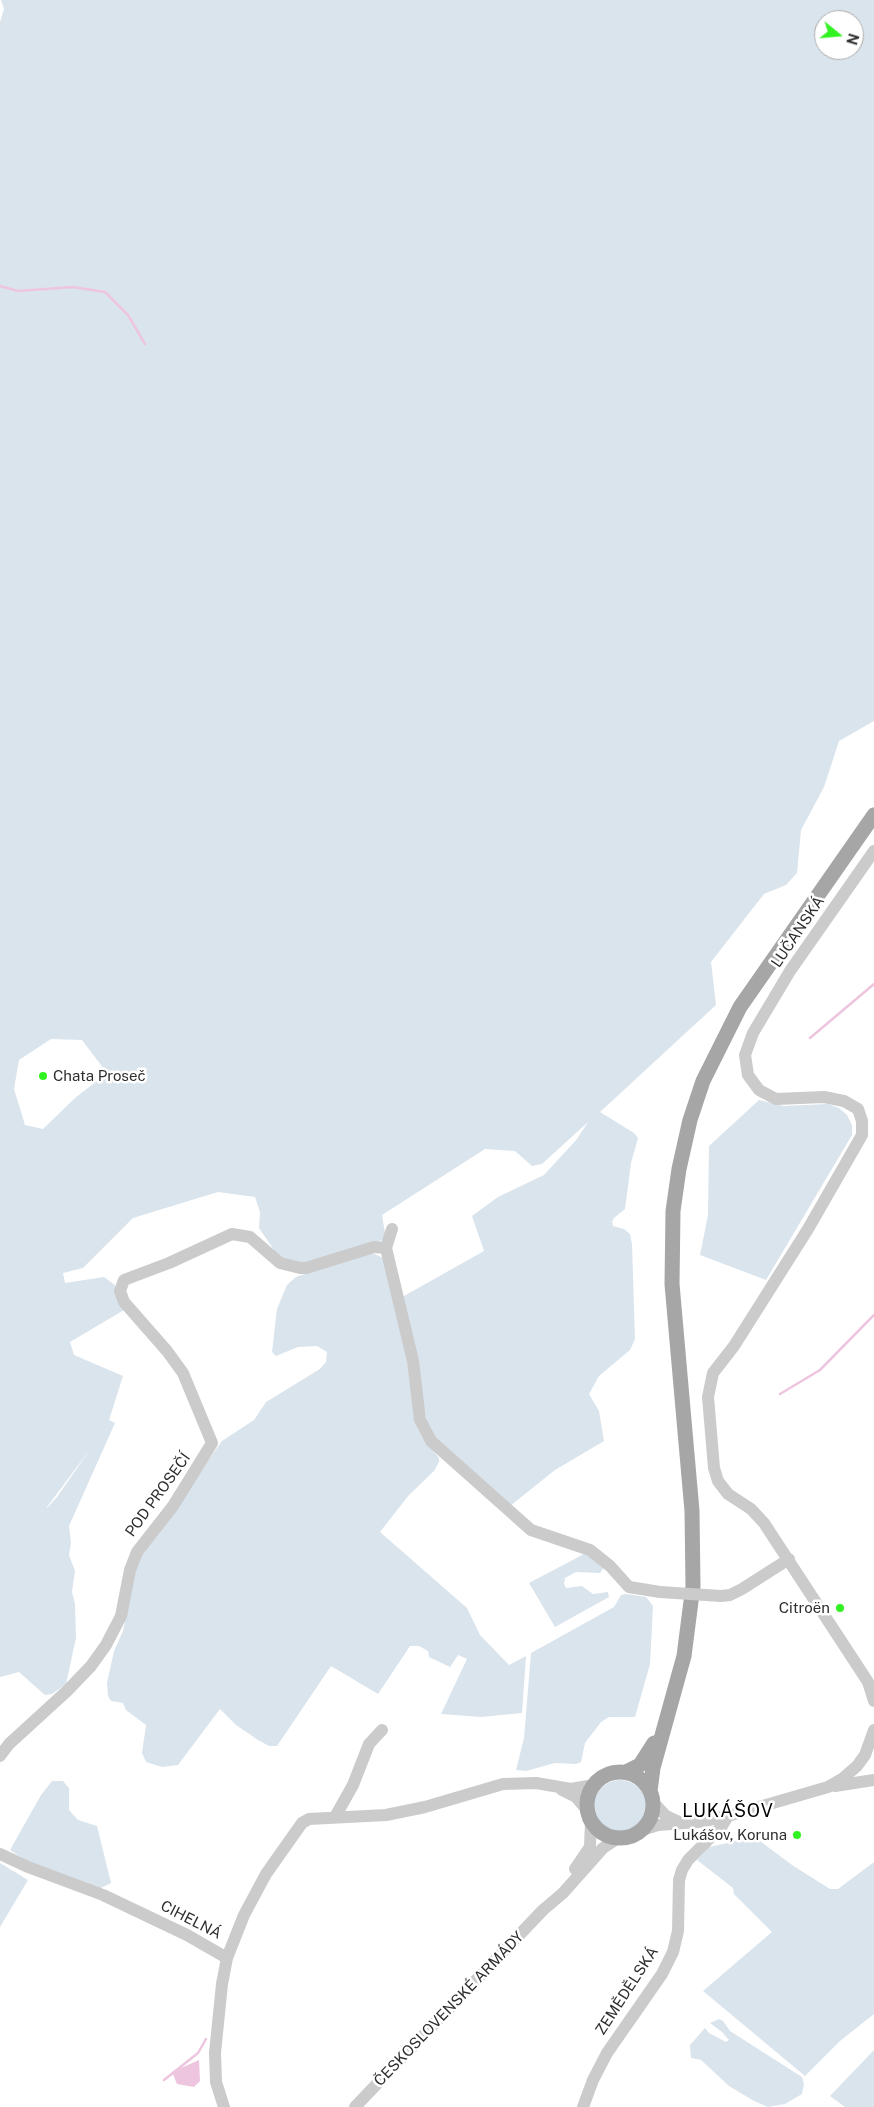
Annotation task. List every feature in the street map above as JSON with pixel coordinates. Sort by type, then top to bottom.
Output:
[{"type":"main road","points":[[642,1830],[651,1818],[652,1768],[677,1688],[690,1622],[694,1550],[672,1284],[673,1210],[679,1169],[690,1120],[703,1081],[740,1007],[874,815]]},
{"type":"main road","points":[[594,1785],[608,1774],[626,1772],[636,1768],[647,1757],[666,1720]]},
{"type":"main road","points":[[626,1772],[640,1778],[652,1796]]},
{"type":"main road","name":"ČESKOSLOVENSKÉ ARMÁDY","points":[[590,1816],[588,1797],[594,1785]]},
{"type":"main road","points":[[590,1816],[603,1833],[618,1838]]},
{"type":"main road","name":"ČESKOSLOVENSKÉ ARMÁDY","points":[[618,1838],[627,1838],[642,1830]]},
{"type":"street","name":"LUČANSKÁ","points":[[789,1559],[751,1510],[728,1494],[718,1481],[714,1468],[708,1397],[709,1382],[717,1366],[734,1346],[856,1147],[862,1135],[862,1121],[858,1109],[844,1101],[824,1097],[776,1099],[759,1090],[748,1075],[745,1055],[753,1034],[790,971],[874,851]]},
{"type":"street","points":[[392,1229],[386,1248],[413,1361],[419,1415],[430,1441],[531,1530],[590,1550],[606,1562],[629,1587],[660,1592],[730,1595],[789,1559],[868,1682],[874,1701]]},
{"type":"street","name":"POD PROSEČÍ","points":[[0,1756],[9,1744],[68,1691],[91,1666],[106,1645],[121,1616],[136,1552],[173,1506],[212,1443],[183,1374],[167,1351],[124,1302],[120,1291],[124,1280],[169,1263],[232,1234],[250,1237],[280,1263],[300,1268],[306,1268],[374,1247],[386,1248]]},
{"type":"street","points":[[334,1817],[353,1785],[369,1744],[382,1730]]},
{"type":"street","name":"ČESKOSLOVENSKÉ ARMÁDY","points":[[642,1830],[654,1826],[684,1824],[728,1816],[828,1787],[842,1779],[857,1766],[865,1756],[874,1735]]},
{"type":"street","points":[[828,1787],[874,1780]]},
{"type":"street","points":[[227,1958],[244,1915],[266,1874],[302,1823],[310,1819],[386,1815],[425,1807],[503,1784],[536,1783],[576,1789],[594,1785]]},
{"type":"street","points":[[553,1786],[576,1797],[590,1816]]},
{"type":"street","points":[[652,1796],[666,1816],[684,1824]]},
{"type":"street","name":"ČESKOSLOVENSKÉ ARMÁDY","points":[[355,2107],[542,1910],[588,1851],[592,1837],[590,1816]]},
{"type":"street","name":"ZEMĚDĚLSKÁ","points":[[583,2107],[592,2080],[607,2053],[662,1974],[672,1952],[678,1931],[679,1880],[682,1870],[688,1860],[722,1826],[728,1816]]},
{"type":"street","name":"ČESKOSLOVENSKÉ ARMÁDY","points":[[542,1910],[563,1893],[603,1848],[618,1838]]},
{"type":"street","name":"CIHELNÁ","points":[[0,1854],[103,1895],[187,1935],[227,1958],[222,1984],[215,2053],[216,2082],[224,2107]]},
{"type":"shaded area","points":[[1,0],[874,0],[874,721],[839,741],[824,787],[801,830],[797,873],[786,885],[764,894],[711,962],[716,1005],[600,1112],[634,1133],[638,1138],[631,1163],[625,1209],[612,1222],[613,1226],[624,1229],[630,1234],[632,1244],[635,1339],[630,1350],[599,1376],[589,1394],[599,1411],[604,1441],[555,1470],[510,1506],[429,1432],[403,1300],[404,1296],[484,1251],[472,1216],[498,1197],[544,1175],[577,1139],[588,1122],[542,1164],[532,1166],[515,1151],[485,1149],[382,1215],[386,1239],[305,1265],[282,1262],[259,1228],[260,1212],[255,1197],[218,1192],[133,1218],[83,1268],[63,1273],[65,1283],[104,1277],[115,1285],[115,1294],[124,1310],[70,1342],[74,1355],[123,1376],[109,1420],[115,1423],[69,1526],[71,1543],[69,1555],[75,1571],[72,1592],[75,1604],[76,1638],[66,1684],[52,1694],[45,1695],[19,1672],[0,1677],[0,22],[4,9]],"holes":[[[51,1039],[82,1040],[107,1073],[75,1098],[43,1129],[25,1125],[14,1089],[19,1060]],[[91,1448],[57,1497],[47,1508],[47,1507]]]},
{"type":"shaded area","points":[[759,1100],[784,1106],[828,1104],[839,1108],[847,1115],[852,1125],[852,1135],[766,1280],[700,1255],[708,1215],[709,1146]]},
{"type":"shaded area","points":[[367,1253],[383,1258],[404,1336],[415,1423],[422,1437],[439,1458],[434,1471],[409,1495],[380,1532],[467,1608],[480,1635],[509,1665],[526,1656],[522,1713],[481,1717],[441,1714],[467,1659],[458,1655],[450,1667],[429,1657],[428,1651],[419,1646],[410,1646],[378,1694],[331,1666],[277,1746],[269,1746],[258,1740],[236,1725],[220,1709],[178,1765],[162,1767],[146,1762],[142,1753],[146,1725],[126,1710],[123,1703],[111,1701],[108,1696],[107,1683],[114,1651],[123,1631],[138,1558],[222,1441],[254,1420],[266,1402],[320,1369],[326,1362],[327,1352],[317,1346],[298,1347],[276,1356],[272,1352],[277,1309],[287,1285],[296,1277]]},
{"type":"shaded area","points":[[586,1553],[604,1567],[600,1573],[576,1572],[565,1578],[564,1584],[566,1588],[582,1586],[593,1594],[608,1592],[609,1597],[555,1627],[529,1583]]},
{"type":"shaded area","points":[[621,1595],[646,1597],[653,1606],[650,1664],[635,1717],[609,1717],[601,1722],[585,1743],[581,1762],[576,1764],[555,1763],[526,1771],[516,1770],[524,1738],[531,1653],[614,1607]]},
{"type":"shaded area","points":[[620,1780],[630,1782],[638,1788],[644,1796],[646,1806],[644,1816],[638,1824],[630,1830],[620,1832],[610,1830],[602,1824],[596,1816],[594,1806],[596,1796],[602,1788],[610,1782]]},
{"type":"shaded area","points":[[52,1781],[63,1781],[69,1788],[69,1810],[78,1820],[97,1826],[111,1883],[97,1890],[38,1868],[10,1850],[41,1795]]},
{"type":"shaded area","points":[[746,1839],[760,1841],[792,1865],[830,1889],[838,1889],[874,1862],[874,2014],[840,2041],[805,2076],[703,1991],[772,1932],[734,1894],[733,1888],[697,1860],[709,1847]]},
{"type":"shaded area","points":[[0,1863],[28,1880],[0,1927]]},
{"type":"shaded area","points":[[719,2019],[723,2021],[730,2031],[802,2077],[804,2084],[802,2094],[785,2104],[768,2107],[729,2086],[701,2060],[691,2058],[690,2045],[705,2028],[709,2033],[726,2042],[729,2040],[710,2023]]},
{"type":"shaded area","points":[[874,2050],[874,2107],[845,2107],[830,2096]]},
{"type":"shaded area","points":[[199,2060],[200,2081],[194,2087],[177,2084],[172,2072]]},
{"type":"waterway","points":[[0,286],[18,291],[73,287],[105,292],[128,315],[145,344]]},
{"type":"waterway","points":[[810,1038],[874,984]]},
{"type":"waterway","points":[[780,1394],[820,1370],[874,1315]]},
{"type":"waterway","points":[[164,2080],[198,2053],[206,2039]]},
{"type":"place","name":"Chata Proseč","points":[[43,1076]]},
{"type":"place","name":"Citroën","points":[[840,1608]]},
{"type":"place","name":"Lukášov, Koruna","points":[[797,1835]]},
{"type":"district","name":"LUKÁŠOV","points":[[728,1811]]}]
